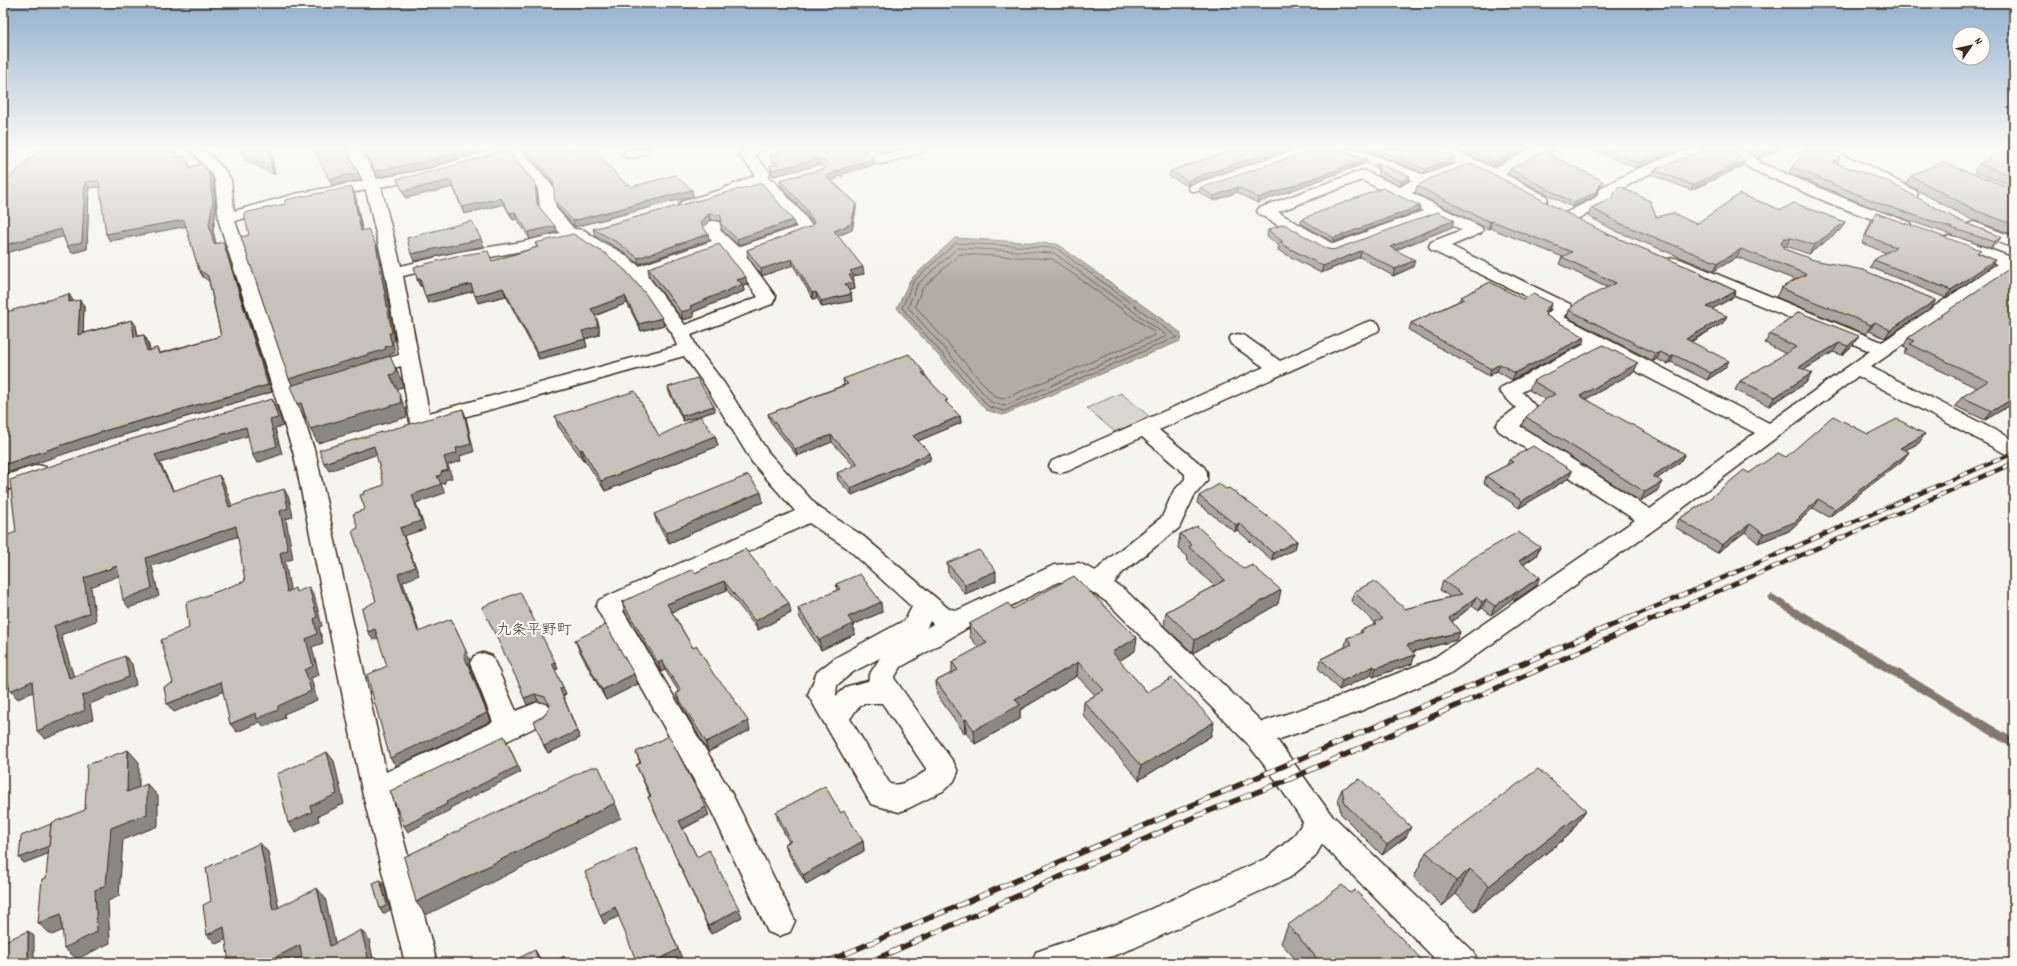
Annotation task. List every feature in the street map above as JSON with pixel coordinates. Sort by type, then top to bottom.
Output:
[{"type":"street","points":[[224,194],[227,218],[286,396],[313,453],[376,791],[421,963]]},
{"type":"street","points":[[227,218],[295,199],[322,194]]},
{"type":"street","points":[[375,194],[394,273],[408,358],[413,424],[684,341],[766,300],[767,297],[729,248],[712,232],[711,228],[714,225]]},
{"type":"street","points":[[547,194],[548,210],[574,234],[615,256],[637,273],[714,383],[760,457],[810,513],[855,542],[926,605],[942,617],[960,620]]},
{"type":"street","points":[[673,208],[721,194]]},
{"type":"street","points":[[637,273],[806,229],[800,219],[777,194]]},
{"type":"street","points":[[1311,194],[1265,211],[1332,250],[1437,211]]},
{"type":"street","points":[[1402,194],[1475,230],[1438,246],[1564,308],[1552,318],[1599,344],[1770,432]]},
{"type":"street","points":[[1530,194],[1590,226]]},
{"type":"street","points":[[1561,211],[1602,201],[1605,194]]},
{"type":"street","points":[[1821,194],[1927,233],[2012,261]]},
{"type":"street","points":[[1910,194],[1924,202]]},
{"type":"street","points":[[1963,223],[2014,243]]},
{"type":"street","points":[[394,273],[458,257],[522,247],[597,228]]},
{"type":"street","points":[[1662,258],[1884,350]]},
{"type":"street","points":[[1257,735],[1343,706],[1440,667],[1651,520],[1857,368],[2012,261]]},
{"type":"street","points":[[1926,299],[1947,307]]},
{"type":"street","points":[[1060,466],[1371,327]]},
{"type":"street","points":[[1238,340],[1279,368]]},
{"type":"street","points":[[1599,344],[1509,391],[1528,409],[1506,426],[1651,520]]},
{"type":"street","points":[[347,377],[408,358]]},
{"type":"street","points":[[1857,368],[2014,449]]},
{"type":"street","points":[[1098,584],[1114,567],[1171,522],[1184,492],[1196,481],[1196,472],[1145,429]]},
{"type":"street","points":[[3,484],[54,467]]},
{"type":"street","points":[[779,921],[722,803],[608,607],[810,513]]},
{"type":"street","points":[[926,605],[914,627],[844,665],[826,679],[821,695],[881,795],[899,799],[933,782],[944,772],[880,679],[892,660],[960,620],[1054,574],[1079,572],[1116,596],[1257,735],[1282,766],[1320,822],[1462,963]]},
{"type":"street","points":[[483,663],[509,727]]},
{"type":"street","points":[[836,720],[845,702],[858,693],[870,691],[890,693]]},
{"type":"street","points":[[376,791],[538,713]]},
{"type":"street","points":[[1048,963],[1123,937],[1278,868],[1304,847],[1320,822]]},
{"type":"shaded area","points":[[1121,393],[1150,417],[1115,432],[1087,408]]},
{"type":"water","points":[[955,238],[1057,244],[1181,333],[1180,341],[1003,415],[986,410],[897,308],[910,280]]},
{"type":"building","points":[[3,194],[84,194],[82,242],[67,246],[61,229],[3,246]]},
{"type":"building","points":[[101,194],[212,194],[213,202],[209,224],[214,244],[223,242],[268,385],[107,430],[3,465],[3,313],[69,294],[69,302],[80,300],[78,335],[132,320],[134,337],[144,335],[147,351],[157,348],[159,354],[221,336],[208,276],[199,270],[184,220],[106,234]]},
{"type":"building","points":[[316,194],[353,194],[361,231],[368,229],[376,245],[392,333],[389,333],[392,345],[385,347],[386,349],[289,379],[241,237],[249,235],[244,213],[285,204],[285,200]]},
{"type":"building","points":[[457,194],[536,194],[537,204],[555,226],[528,232],[515,212],[510,213],[501,198],[462,207]]},
{"type":"building","points":[[554,194],[676,194],[573,221],[555,201]]},
{"type":"building","points":[[721,194],[771,194],[793,220],[737,239],[720,223],[722,219],[720,215],[709,214],[700,222],[708,234],[638,258],[620,244],[593,229]]},
{"type":"building","points":[[793,194],[846,194],[856,203],[851,224],[834,231],[863,267],[850,271],[853,274],[849,275],[854,282],[845,284],[851,294],[821,301],[816,292],[812,293],[792,259],[761,269],[747,250],[812,226],[814,222],[806,209]]},
{"type":"building","points":[[1251,194],[1269,194],[1258,198]]},
{"type":"building","points":[[1367,194],[1395,194],[1420,206],[1334,238],[1301,219]]},
{"type":"building","points":[[1433,194],[1531,194],[1605,233],[1702,273],[1701,275],[1736,291],[1707,307],[1727,316],[1686,339],[1729,361],[1711,373],[1674,355],[1671,357],[1660,352],[1656,354],[1569,310],[1576,303],[1616,283],[1562,257],[1572,252],[1492,221],[1490,222]]},
{"type":"building","points":[[1557,194],[1592,194],[1574,203]]},
{"type":"building","points":[[1614,194],[1636,194],[1650,201],[1656,217],[1673,213],[1696,224],[1740,194],[1781,210],[1794,203],[1845,222],[1814,245],[1791,238],[1784,238],[1781,243],[1784,249],[1814,260],[1863,270],[1936,300],[1890,330],[1875,322],[1871,325],[1781,288],[1806,274],[1741,249],[1718,263],[1619,223],[1591,208],[1612,198]]},
{"type":"building","points":[[1857,194],[1911,194],[1960,221],[2001,237],[1994,242],[1881,204]]},
{"type":"building","points":[[1945,194],[2014,194],[2014,225],[1975,210]]},
{"type":"building","points":[[1438,212],[1454,220],[1390,247],[1415,260],[1395,269],[1361,251],[1323,266],[1279,243],[1283,242],[1268,230],[1284,224],[1327,249],[1333,250]]},
{"type":"building","points":[[1876,213],[1981,250],[1977,253],[1995,260],[1951,290],[1874,260],[1896,247],[1866,236]]},
{"type":"building","points":[[472,221],[481,239],[411,254],[407,238]]},
{"type":"building","points":[[573,234],[606,254],[626,271],[645,293],[662,318],[639,324],[625,296],[591,309],[597,319],[597,327],[582,331],[585,339],[537,352],[503,288],[475,296],[471,284],[425,296],[420,279],[417,279],[414,267],[456,256],[488,251],[492,261],[538,247],[535,243]]},
{"type":"building","points":[[719,244],[746,277],[737,280],[743,284],[690,306],[692,309],[681,312],[648,268]]},
{"type":"building","points":[[2013,266],[2014,398],[1992,411],[1962,397],[1988,381],[1910,344],[1915,341],[1908,338]]},
{"type":"building","points":[[1490,282],[1523,299],[1533,294],[1552,303],[1544,311],[1547,316],[1585,337],[1515,373],[1500,364],[1491,369],[1411,323],[1464,299],[1461,297]]},
{"type":"building","points":[[1799,312],[1859,336],[1848,346],[1839,343],[1799,367],[1812,373],[1775,397],[1740,381],[1796,347],[1770,334]]},
{"type":"building","points":[[1603,345],[1638,363],[1580,396],[1685,454],[1653,476],[1662,482],[1645,492],[1526,417],[1543,401],[1555,394],[1533,381]]},
{"type":"building","points":[[909,354],[924,372],[922,373],[948,400],[945,401],[960,416],[913,436],[930,453],[851,488],[837,473],[858,464],[831,435],[795,449],[768,414],[848,384],[843,379]]},
{"type":"building","points":[[390,356],[396,373],[390,375],[400,396],[401,403],[310,429],[301,403],[297,404],[290,386]]},
{"type":"building","points":[[697,378],[714,406],[682,416],[668,387]]},
{"type":"building","points":[[635,391],[659,436],[700,416],[715,436],[601,481],[582,449],[580,450],[555,416]]},
{"type":"building","points":[[272,399],[278,418],[270,420],[277,446],[252,454],[246,427],[155,455],[173,491],[219,475],[229,507],[284,489],[288,508],[280,511],[288,550],[280,553],[287,592],[295,588],[296,592],[309,587],[317,617],[314,619],[317,634],[306,639],[313,666],[305,670],[311,691],[278,706],[278,710],[257,719],[256,713],[230,724],[221,682],[167,704],[164,687],[173,683],[161,640],[189,628],[186,603],[245,581],[236,526],[146,558],[152,588],[123,600],[117,566],[84,578],[89,613],[54,626],[69,678],[125,656],[129,677],[82,696],[85,710],[37,731],[32,681],[10,691],[8,682],[3,684],[3,537],[16,532],[10,480],[122,442]]},
{"type":"building","points":[[463,409],[471,444],[456,448],[457,453],[444,457],[448,470],[441,472],[441,475],[437,476],[441,484],[412,495],[421,521],[400,528],[415,567],[398,574],[418,632],[451,619],[466,651],[464,655],[487,713],[390,758],[367,675],[387,666],[375,629],[368,632],[362,609],[376,601],[352,531],[358,528],[353,514],[365,509],[360,495],[364,494],[363,492],[384,485],[374,446],[324,463],[319,450]]},
{"type":"building","points":[[1833,416],[1868,434],[1897,419],[1925,434],[1900,448],[1909,452],[1835,509],[1818,499],[1795,522],[1764,534],[1750,524],[1722,545],[1679,519],[1704,503],[1744,470],[1749,473],[1778,453],[1786,457]]},
{"type":"building","points":[[1533,446],[1572,471],[1522,501],[1486,476],[1513,462],[1509,460]]},
{"type":"building","points":[[748,475],[761,492],[666,533],[654,514]]},
{"type":"building","points":[[1219,484],[1226,489],[1229,488],[1297,541],[1273,553],[1239,523],[1236,525],[1199,496]]},
{"type":"building","points":[[1197,526],[1244,569],[1252,565],[1281,590],[1195,640],[1166,612],[1225,580],[1189,547],[1192,545],[1180,534]]},
{"type":"building","points":[[1518,532],[1540,547],[1519,561],[1540,577],[1518,592],[1516,591],[1495,606],[1486,600],[1482,602],[1476,597],[1449,618],[1460,632],[1407,645],[1415,655],[1376,668],[1374,666],[1342,681],[1321,659],[1352,644],[1347,638],[1363,632],[1361,630],[1377,624],[1375,622],[1383,619],[1354,592],[1374,581],[1405,609],[1462,594],[1443,581],[1473,558]]},
{"type":"building","points":[[745,549],[789,603],[755,621],[724,581],[667,604],[693,648],[697,646],[714,675],[728,690],[748,721],[706,742],[676,694],[681,691],[662,661],[658,663],[622,602],[693,569],[695,573]]},
{"type":"building","points":[[979,550],[996,571],[965,584],[947,563]]},
{"type":"building","points":[[860,574],[881,602],[848,617],[853,624],[819,640],[798,608],[840,589],[836,584]]},
{"type":"building","points":[[1074,576],[1137,638],[1112,652],[1147,692],[1172,678],[1214,722],[1141,766],[1084,702],[1104,690],[1078,662],[1015,699],[1020,705],[974,730],[966,719],[964,720],[936,681],[958,670],[952,662],[987,643],[969,624],[1008,603],[1013,609]]},
{"type":"building","points":[[520,592],[555,662],[552,663],[563,687],[560,689],[577,731],[544,746],[534,721],[545,715],[550,705],[545,697],[535,694],[524,698],[521,691],[522,690],[482,607]]},
{"type":"building","points":[[606,625],[634,674],[602,690],[575,640]]},
{"type":"building","points":[[504,736],[518,766],[446,802],[447,804],[404,826],[390,791]]},
{"type":"building","points":[[669,736],[706,807],[679,821],[697,857],[709,850],[739,909],[708,926],[648,797],[651,796],[636,765],[641,763],[636,752]]},
{"type":"building","points":[[128,750],[127,792],[147,784],[147,814],[111,828],[106,885],[95,890],[97,932],[64,948],[61,914],[38,923],[42,879],[46,878],[51,823],[85,810],[87,765]]},
{"type":"building","points":[[327,752],[337,794],[310,806],[312,812],[288,823],[277,774]]},
{"type":"building","points":[[591,767],[599,767],[615,803],[416,902],[404,857]]},
{"type":"building","points":[[1538,769],[1586,810],[1489,886],[1470,869],[1456,881],[1426,852]]},
{"type":"building","points":[[1360,779],[1411,827],[1387,845],[1345,804],[1342,789]]},
{"type":"building","points":[[825,786],[841,813],[844,811],[863,841],[803,875],[785,844],[791,841],[776,812]]},
{"type":"building","points":[[51,824],[49,846],[19,858],[21,836]]},
{"type":"building","points":[[260,843],[273,910],[317,888],[330,946],[361,930],[368,957],[356,963],[303,963],[300,945],[264,963],[229,963],[224,927],[207,935],[203,905],[211,901],[206,868]]},
{"type":"building","points":[[635,848],[678,949],[653,963],[637,963],[615,907],[600,915],[585,872]]},
{"type":"building","points":[[380,880],[387,905],[380,909],[373,883]]},
{"type":"building","points":[[1342,885],[1350,893],[1355,890],[1425,963],[1321,963],[1288,925]]},
{"type":"building","points":[[28,931],[28,963],[3,963],[3,942]]},
{"type":"building","points":[[535,950],[539,963],[509,963]]},
{"type":"building","points":[[564,956],[566,963],[552,963]]},
{"type":"waterway","points":[[1772,598],[1805,618]]},
{"type":"waterway","points":[[1804,617],[2014,744]]},
{"type":"railway","points":[[1629,618],[2014,453]]},
{"type":"railway","points":[[1656,618],[2014,463]]},
{"type":"railway","points":[[824,963],[1631,617]]},
{"type":"railway","points":[[867,963],[1199,815],[1290,779],[1658,617]]},
{"type":"district","name":"九条平野町","points":[[534,629]]}]
